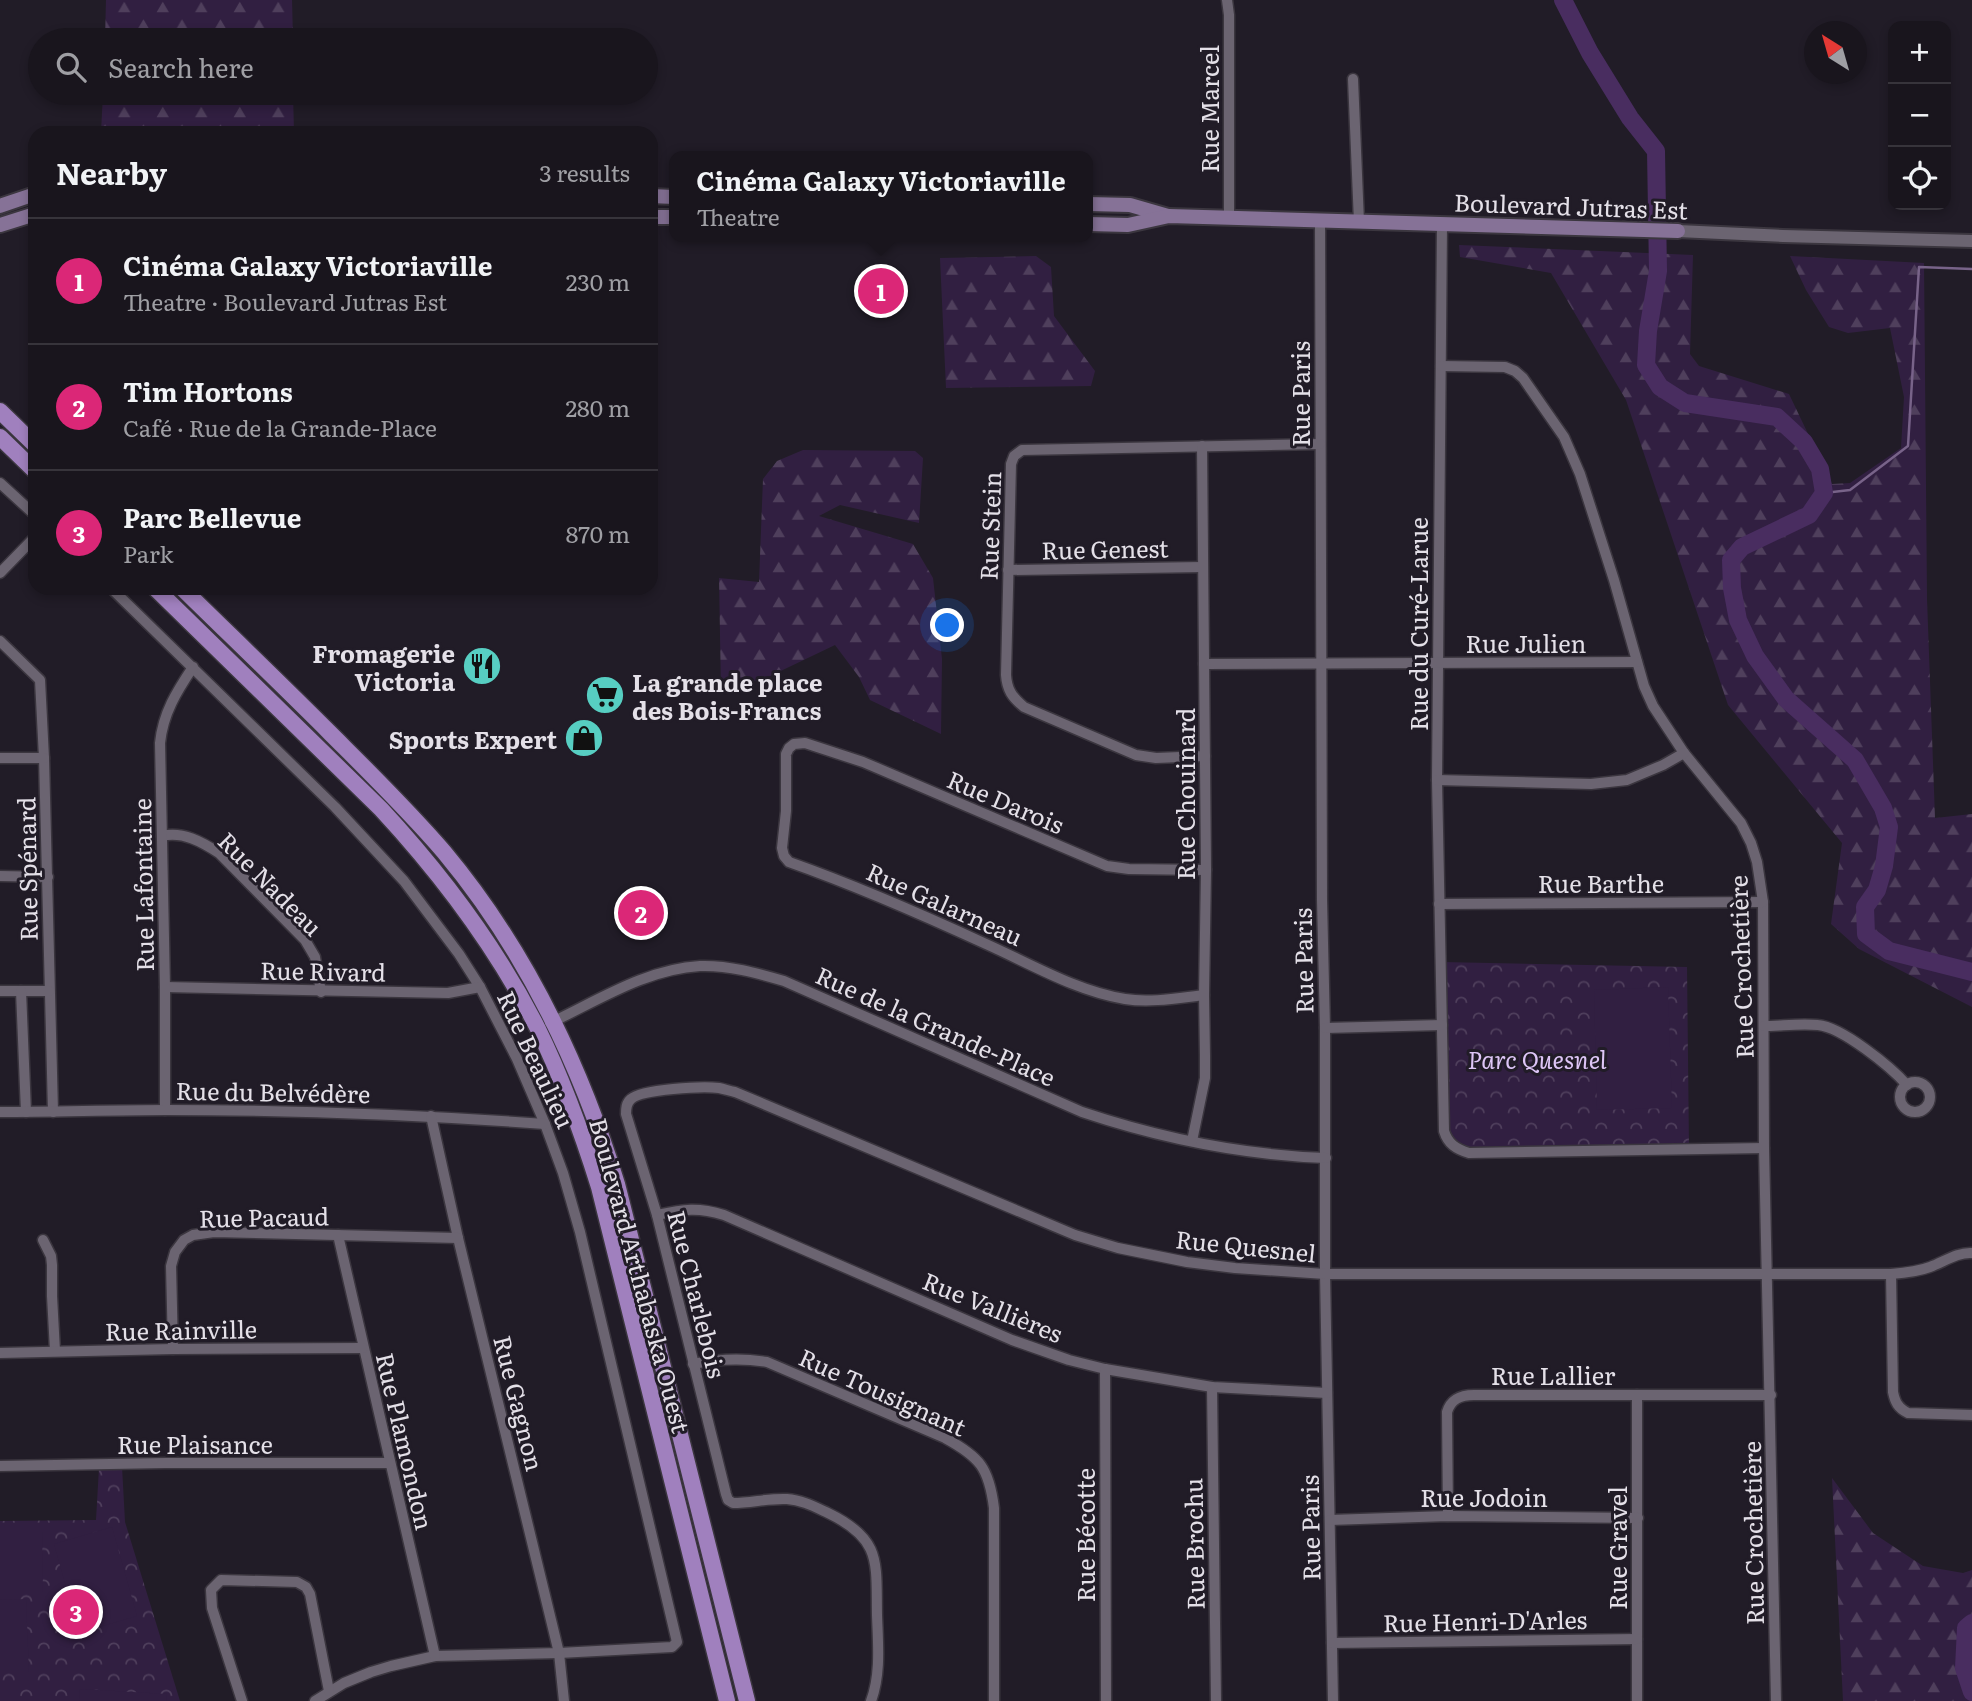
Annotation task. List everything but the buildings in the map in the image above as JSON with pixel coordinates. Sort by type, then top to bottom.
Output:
[{"type":"main road","points":[[0,206],[28,196]]},
{"type":"main road","name":"Boulevard Jutras Est","points":[[1093,204],[1130,205],[1169,216],[1678,231]]},
{"type":"main road","points":[[0,225],[28,216]]},
{"type":"main road","name":"Boulevard Jutras Est","points":[[1093,225],[1128,225],[1169,216]]},
{"type":"main road","points":[[0,411],[28,438]]},
{"type":"main road","points":[[0,437],[28,464]]},
{"type":"main road","name":"Boulevard Arthabaska Ouest","points":[[162,595],[412,842],[480,931],[537,1028],[583,1136],[599,1187],[727,1701]]},
{"type":"main road","name":"Boulevard Arthabaska Ouest","points":[[189,595],[388,790],[445,853],[512,947],[554,1021],[573,1060],[602,1134],[617,1184],[747,1701]]},
{"type":"street","name":"Rue Marcel","points":[[1227,0],[1229,218]]},
{"type":"street","points":[[1353,79],[1359,222]]},
{"type":"street","name":"Rue Paris","points":[[1320,220],[1325,1274],[1333,1701]]},
{"type":"street","name":"Rue du Curé-Larue","points":[[1442,224],[1437,780],[1444,1131],[1447,1140],[1457,1150],[1469,1153],[1764,1148]]},
{"type":"street","name":"Boulevard Jutras Est","points":[[1678,231],[1972,241]]},
{"type":"street","name":"Rue Crochetière","points":[[1441,366],[1505,367],[1515,371],[1523,378],[1564,437],[1580,474],[1644,686],[1653,706],[1684,754],[1741,823],[1757,862],[1763,902],[1764,1148],[1776,1701]]},
{"type":"street","name":"Rue Stein","points":[[1205,756],[1156,758],[1136,755],[1024,707],[1012,698],[1006,675],[1013,456],[1022,450],[1320,444]]},
{"type":"street","name":"Rue Chouinard","points":[[1192,1141],[1205,1078],[1202,446]]},
{"type":"street","points":[[0,483],[28,509]]},
{"type":"street","points":[[0,573],[28,544]]},
{"type":"street","name":"Rue Genest","points":[[1008,570],[1202,567]]},
{"type":"street","name":"Rue Beaulieu","points":[[118,595],[335,807],[404,881],[452,944],[480,987],[517,1059],[545,1124],[564,1173],[580,1232],[677,1642],[672,1647],[559,1653]]},
{"type":"street","name":"Rue Spénard","points":[[0,641],[40,680],[53,1112]]},
{"type":"street","name":"Rue Julien","points":[[1204,664],[1637,662]]},
{"type":"street","name":"Rue Lafontaine","points":[[165,1110],[160,743],[162,728],[174,696],[193,667]]},
{"type":"street","name":"Rue Darois","points":[[794,744],[805,743],[863,762],[1107,866],[1129,869],[1206,870]]},
{"type":"street","name":"Rue Galarneau","points":[[794,744],[786,754],[786,811],[782,848],[789,862],[895,902],[1071,983],[1105,994],[1143,1001],[1204,995]]},
{"type":"street","points":[[1437,780],[1591,784],[1627,780],[1684,754]]},
{"type":"street","points":[[0,758],[44,758]]},
{"type":"street","name":"Rue Nadeau","points":[[162,836],[184,836],[219,853],[305,940],[315,957],[321,992]]},
{"type":"street","points":[[0,876],[48,877]]},
{"type":"street","name":"Rue Barthe","points":[[1439,904],[1763,902]]},
{"type":"street","name":"Rue de la Grande-Place","points":[[537,1028],[649,977],[700,966],[732,969],[797,986],[1082,1112],[1156,1134],[1192,1141],[1326,1158]]},
{"type":"street","name":"Rue Rivard","points":[[165,987],[448,993],[480,987]]},
{"type":"street","points":[[0,991],[49,991]]},
{"type":"street","points":[[21,991],[26,1112]]},
{"type":"street","points":[[1325,1028],[1442,1025]]},
{"type":"street","points":[[1763,1026],[1829,1027],[1846,1036],[1907,1085]]},
{"type":"street","name":"Rue Quesnel","points":[[630,1100],[649,1092],[696,1088],[718,1088],[735,1092],[1074,1235],[1118,1248],[1187,1262],[1235,1268],[1325,1274],[1891,1274],[1913,1272],[1932,1267],[1957,1255],[1972,1253]]},
{"type":"street","name":"Rue Charlebois","points":[[630,1100],[626,1114],[657,1214],[728,1500],[733,1503],[796,1500],[845,1521],[866,1539],[876,1571],[878,1672],[875,1691],[870,1701]]},
{"type":"street","name":"Rue du Belvédère","points":[[0,1112],[165,1110],[430,1116],[545,1124]]},
{"type":"street","name":"Rue Gagnon","points":[[430,1116],[559,1653],[564,1701]]},
{"type":"street","name":"Rue Vallières","points":[[657,1214],[704,1209],[724,1214],[1012,1340],[1069,1360],[1105,1369],[1212,1387],[1327,1393]]},
{"type":"street","name":"Rue Pacaud","points":[[173,1349],[171,1266],[175,1252],[184,1240],[193,1235],[214,1232],[458,1238]]},
{"type":"street","name":"Rue Plamondon","points":[[338,1235],[435,1656]]},
{"type":"street","points":[[43,1240],[51,1256],[52,1265],[55,1351]]},
{"type":"street","points":[[1891,1274],[1895,1401],[1900,1409],[1908,1413],[1972,1415]]},
{"type":"street","name":"Rue Rainville","points":[[0,1353],[363,1348]]},
{"type":"street","name":"Rue Tousignant","points":[[693,1364],[731,1359],[767,1362],[944,1438],[974,1457],[985,1470],[991,1486],[994,1508],[994,1701]]},
{"type":"street","name":"Rue Bécotte","points":[[1105,1369],[1106,1701]]},
{"type":"street","name":"Rue Brochu","points":[[1212,1387],[1216,1701]]},
{"type":"street","name":"Rue Gravel","points":[[1637,1395],[1637,1701]]},
{"type":"street","name":"Rue Lallier","points":[[1448,1516],[1447,1412],[1450,1404],[1458,1397],[1771,1395]]},
{"type":"street","name":"Rue Plaisance","points":[[0,1466],[390,1463]]},
{"type":"street","name":"Rue Jodoin","points":[[1330,1520],[1448,1516],[1638,1518]]},
{"type":"street","points":[[242,1701],[212,1608],[211,1590],[221,1580],[297,1581],[306,1587],[310,1594],[329,1692]]},
{"type":"street","name":"Rue Henri-D'Arles","points":[[1332,1643],[1637,1639]]},
{"type":"street","points":[[315,1701],[344,1684],[381,1669],[435,1656],[559,1653]]},
{"type":"green space","points":[[106,0],[292,0],[293,28],[105,28]]},
{"type":"green space","points":[[102,105],[293,105],[294,126],[101,126]]},
{"type":"green space","points":[[1459,245],[1693,255],[1690,354],[1699,366],[1789,394],[1832,484],[1850,483],[1901,448],[1904,397],[1890,328],[1848,333],[1829,327],[1806,290],[1790,256],[1924,263],[1927,599],[1935,818],[1972,814],[1972,1007],[1859,949],[1831,924],[1842,843],[1728,705],[1626,400],[1551,273],[1460,257]]},
{"type":"green space","points":[[1036,256],[1051,267],[1054,316],[1095,371],[1091,386],[946,388],[940,258]]},
{"type":"green space","points":[[803,450],[915,451],[923,458],[919,523],[840,505],[819,516],[913,544],[933,578],[942,659],[941,734],[870,700],[859,677],[835,645],[766,678],[721,691],[719,578],[759,582],[763,479],[777,461]]},
{"type":"green space","name":"Parc Quesnel","points":[[1441,962],[1687,967],[1689,1149],[1469,1153],[1447,1140]]},
{"type":"green space","points":[[1668,987],[1672,1108],[1597,1110],[1594,990]]},
{"type":"green space","points":[[122,1467],[125,1522],[180,1701],[0,1701],[0,1521],[96,1520],[99,1468]]},
{"type":"green space","points":[[1832,1478],[1873,1533],[1923,1566],[1963,1573],[1972,1570],[1972,1701],[1843,1701]]},
{"type":"green space","points":[[112,1527],[137,1616],[79,1633],[54,1544]]},
{"type":"green space","points":[[0,1531],[42,1531],[43,1593],[0,1593]]},
{"type":"green space","points":[[26,1599],[29,1672],[0,1672],[0,1600]]},
{"type":"green space","points":[[80,1689],[167,1694],[166,1701],[79,1701]]},
{"type":"waterway","points":[[1563,0],[1590,53],[1630,118],[1656,151],[1658,271],[1648,331],[1646,365],[1660,387],[1685,403],[1777,417],[1804,442],[1820,469],[1824,493],[1809,515],[1742,547],[1731,560],[1732,588],[1738,620],[1755,656],[1786,699],[1855,760],[1883,808],[1889,827],[1884,866],[1877,890],[1865,907],[1866,934],[1889,951],[1972,972]]},
{"type":"waterway","points":[[1824,493],[1850,490],[1908,446],[1919,267],[1972,269]]},
{"type":"waterway","points":[[1972,1623],[1966,1628],[1964,1668],[1972,1692]]},
{"type":"place","name":"Cinéma Galaxy Victoriaville","points":[[881,291]]},
{"type":"place","name":"Fromagerie Victoria","points":[[482,666]]},
{"type":"place","name":"La grande place des Bois-Francs","points":[[605,695]]},
{"type":"place","name":"Sports Expert","points":[[584,738]]},
{"type":"place","name":"Tim Hortons","points":[[641,913]]},
{"type":"place","name":"Parc Bellevue","points":[[76,1612]]}]
